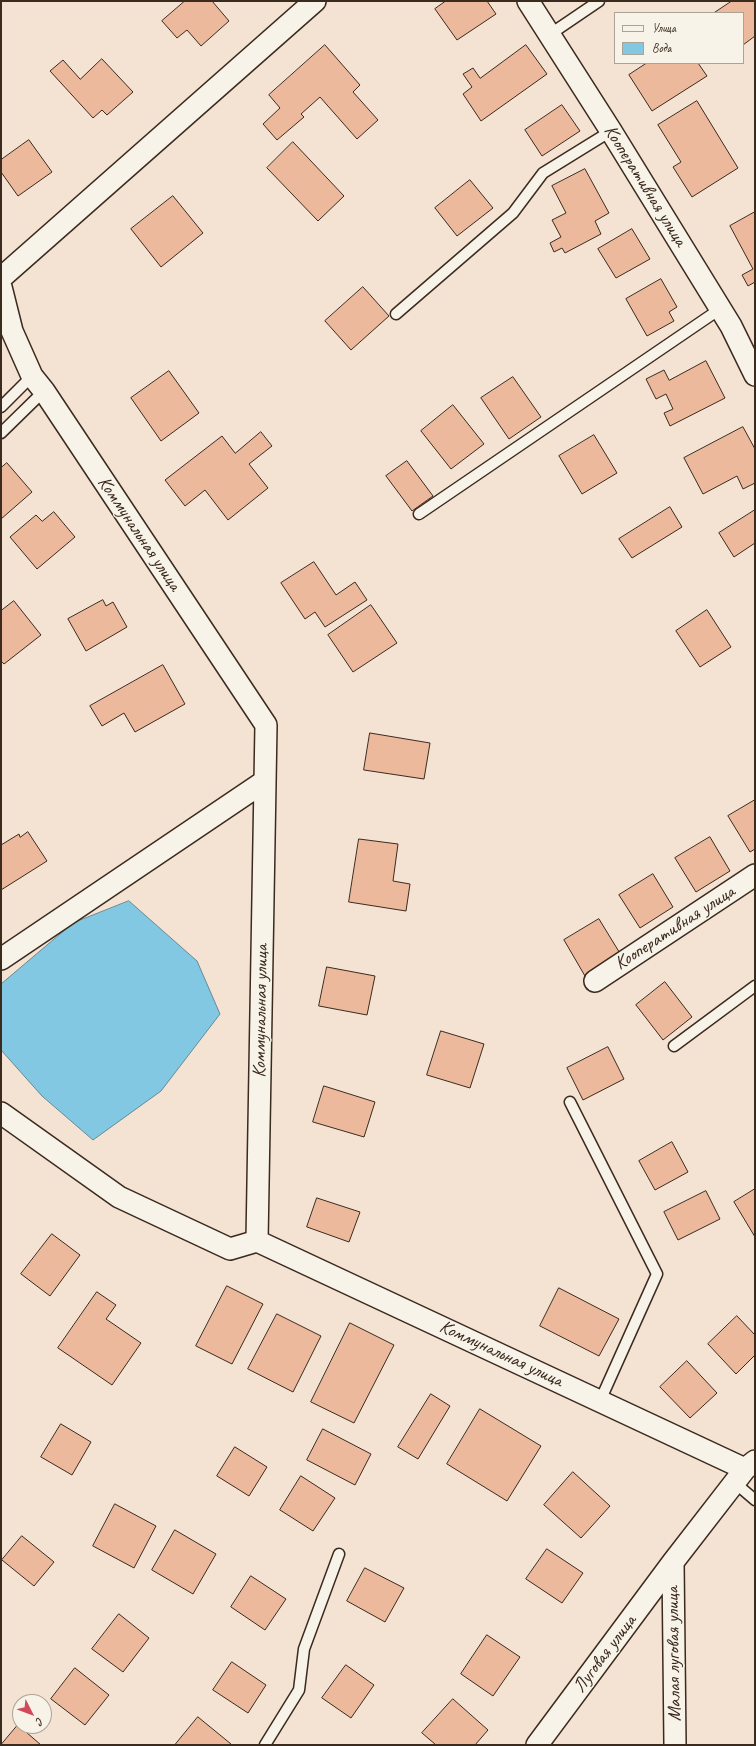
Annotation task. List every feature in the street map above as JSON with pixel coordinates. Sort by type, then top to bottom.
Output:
[{"type":"street","points":[[1,278],[315,1]]},
{"type":"street","name":"Кооперативная улица","points":[[528,1],[611,131],[731,326],[755,375]]},
{"type":"street","name":"Коммунальная улица","points":[[1,287],[12,331],[38,383],[266,725],[257,1241],[600,1401],[745,1471]]},
{"type":"street","points":[[1,958],[265,782]]},
{"type":"street","name":"Кооперативная улица","points":[[595,980],[755,875]]},
{"type":"street","points":[[1,1113],[119,1197],[230,1249],[257,1241]]},
{"type":"street","name":"Луговая улица","points":[[537,1745],[673,1562],[745,1471]]},
{"type":"street","name":"Малая луговая улица","points":[[673,1562],[675,1745]]},
{"type":"lane","points":[[550,35],[599,1]]},
{"type":"lane","points":[[396,314],[512,213],[543,173],[611,131]]},
{"type":"lane","points":[[419,514],[720,309]]},
{"type":"lane","points":[[1,407],[38,383]]},
{"type":"lane","points":[[1,433],[38,383]]},
{"type":"lane","points":[[674,1046],[755,986]]},
{"type":"lane","points":[[570,1102],[657,1274],[600,1401]]},
{"type":"lane","points":[[745,1471],[755,1500]]},
{"type":"lane","points":[[265,1745],[299,1690],[304,1649],[339,1554]]},
{"type":"water","points":[[129,901],[197,961],[220,1014],[161,1091],[93,1140],[42,1096],[1,1050],[1,984],[73,923]]},
{"type":"building","points":[[185,1],[212,1],[229,21],[201,46],[187,30],[177,38],[162,21]]},
{"type":"building","points":[[446,1],[487,1],[496,14],[457,40],[435,9]]},
{"type":"building","points":[[732,1],[755,1],[755,36],[744,44],[744,12],[716,12]]},
{"type":"building","points":[[325,45],[360,85],[353,92],[378,120],[357,139],[320,97],[301,114],[304,117],[277,140],[263,124],[280,108],[269,95]]},
{"type":"building","points":[[526,45],[547,74],[481,121],[463,94],[472,87],[463,74],[473,68],[480,78]]},
{"type":"building","points":[[102,59],[133,92],[107,115],[102,110],[93,118],[50,71],[63,60],[80,79]]},
{"type":"building","points":[[646,64],[699,64],[707,76],[652,111],[629,75]]},
{"type":"building","points":[[697,101],[738,168],[692,197],[673,167],[681,162],[658,125]]},
{"type":"building","points":[[562,105],[580,131],[542,156],[525,130]]},
{"type":"building","points":[[29,140],[52,172],[18,196],[1,172],[1,160]]},
{"type":"building","points":[[293,142],[344,196],[318,221],[267,168]]},
{"type":"building","points":[[585,169],[609,213],[595,221],[601,234],[565,253],[562,248],[554,252],[550,243],[561,237],[552,220],[566,213],[552,186]]},
{"type":"building","points":[[470,180],[493,208],[457,236],[435,208]]},
{"type":"building","points":[[173,196],[203,233],[161,267],[131,229]]},
{"type":"building","points":[[755,212],[755,282],[748,286],[742,275],[753,269],[730,226]]},
{"type":"building","points":[[632,229],[650,259],[616,278],[598,249]]},
{"type":"building","points":[[661,279],[677,307],[669,312],[674,321],[647,336],[626,299]]},
{"type":"building","points":[[363,287],[389,316],[351,350],[325,321]]},
{"type":"building","points":[[706,361],[725,398],[670,426],[664,413],[673,409],[666,394],[656,399],[646,379],[664,370],[669,380]]},
{"type":"building","points":[[169,371],[199,413],[161,441],[131,398]]},
{"type":"building","points":[[513,377],[541,417],[509,439],[481,398]]},
{"type":"building","points":[[453,405],[484,444],[451,469],[421,431]]},
{"type":"building","points":[[743,427],[755,449],[755,483],[743,489],[737,476],[703,494],[684,458]]},
{"type":"building","points":[[261,432],[272,446],[249,464],[268,488],[228,520],[205,490],[185,506],[165,480],[222,436],[235,453]]},
{"type":"building","points":[[594,435],[617,473],[582,494],[559,456]]},
{"type":"building","points":[[407,461],[433,496],[412,511],[386,476]]},
{"type":"building","points":[[7,463],[32,492],[1,519],[1,468]]},
{"type":"building","points":[[670,507],[682,527],[632,558],[619,539]]},
{"type":"building","points":[[755,510],[755,543],[734,557],[719,533]]},
{"type":"building","points":[[54,512],[75,537],[37,569],[10,537],[36,515],[42,521]]},
{"type":"building","points":[[314,562],[336,595],[355,582],[367,600],[325,627],[315,612],[305,619],[281,583]]},
{"type":"building","points":[[103,600],[106,606],[113,602],[127,627],[86,651],[68,619]]},
{"type":"building","points":[[14,601],[41,635],[4,664],[1,661],[1,611]]},
{"type":"building","points":[[371,605],[397,643],[353,672],[328,635]]},
{"type":"building","points":[[707,610],[731,647],[700,667],[676,631]]},
{"type":"building","points":[[163,665],[185,704],[135,732],[124,713],[102,726],[90,706]]},
{"type":"building","points":[[370,733],[430,743],[424,779],[364,770]]},
{"type":"building","points":[[755,800],[755,849],[750,852],[728,816]]},
{"type":"building","points":[[28,832],[47,861],[1,890],[1,845],[19,834],[20,837]]},
{"type":"building","points":[[710,837],[730,871],[696,892],[675,858]]},
{"type":"building","points":[[359,839],[398,844],[393,881],[410,884],[406,911],[349,902]]},
{"type":"building","points":[[653,874],[673,907],[640,928],[619,895]]},
{"type":"building","points":[[599,919],[621,955],[585,976],[564,940]]},
{"type":"building","points":[[327,967],[375,976],[367,1015],[319,1006]]},
{"type":"building","points":[[665,982],[692,1017],[663,1040],[636,1005]]},
{"type":"building","points":[[441,1031],[484,1044],[470,1088],[427,1075]]},
{"type":"building","points":[[608,1047],[624,1079],[583,1100],[567,1068]]},
{"type":"building","points":[[324,1086],[375,1102],[364,1137],[313,1122]]},
{"type":"building","points":[[672,1142],[688,1172],[655,1190],[639,1161]]},
{"type":"building","points":[[755,1189],[755,1237],[734,1202]]},
{"type":"building","points":[[706,1191],[720,1219],[678,1240],[664,1212]]},
{"type":"building","points":[[317,1198],[360,1212],[349,1242],[307,1227]]},
{"type":"building","points":[[52,1234],[80,1255],[50,1296],[21,1274]]},
{"type":"building","points":[[227,1286],[263,1304],[232,1364],[196,1346]]},
{"type":"building","points":[[559,1288],[619,1319],[599,1356],[540,1326]]},
{"type":"building","points":[[97,1292],[116,1305],[106,1319],[141,1343],[112,1385],[58,1348]]},
{"type":"building","points":[[277,1314],[321,1336],[293,1392],[248,1369]]},
{"type":"building","points":[[737,1316],[755,1335],[755,1355],[736,1374],[708,1344]]},
{"type":"building","points":[[350,1323],[394,1345],[354,1423],[311,1402]]},
{"type":"building","points":[[687,1361],[717,1393],[690,1418],[660,1387]]},
{"type":"building","points":[[431,1394],[450,1406],[418,1459],[398,1447]]},
{"type":"building","points":[[480,1409],[541,1446],[507,1501],[447,1464]]},
{"type":"building","points":[[61,1424],[91,1442],[72,1475],[41,1457]]},
{"type":"building","points":[[323,1429],[371,1454],[355,1485],[307,1460]]},
{"type":"building","points":[[235,1447],[267,1467],[249,1496],[217,1476]]},
{"type":"building","points":[[573,1472],[610,1506],[581,1538],[544,1505]]},
{"type":"building","points":[[301,1476],[335,1498],[313,1531],[280,1510]]},
{"type":"building","points":[[115,1504],[156,1526],[134,1568],[93,1546]]},
{"type":"building","points":[[175,1530],[216,1554],[193,1594],[152,1570]]},
{"type":"building","points":[[22,1536],[54,1562],[34,1586],[2,1560]]},
{"type":"building","points":[[547,1549],[583,1573],[562,1603],[526,1579]]},
{"type":"building","points":[[365,1568],[404,1588],[385,1622],[347,1601]]},
{"type":"building","points":[[251,1576],[286,1599],[265,1630],[231,1607]]},
{"type":"building","points":[[119,1614],[149,1638],[123,1672],[92,1649]]},
{"type":"building","points":[[487,1635],[520,1657],[493,1696],[461,1674]]},
{"type":"building","points":[[232,1662],[266,1685],[248,1713],[213,1690]]},
{"type":"building","points":[[346,1665],[374,1685],[351,1718],[322,1698]]},
{"type":"building","points":[[75,1668],[109,1695],[85,1725],[52,1700],[52,1698]]},
{"type":"building","points":[[453,1699],[488,1730],[475,1745],[436,1745],[422,1733]]},
{"type":"building","points":[[198,1717],[231,1744],[175,1745]]},
{"type":"building","points":[[12,1732],[12,1734],[28,1734],[41,1745],[1,1745]]}]
